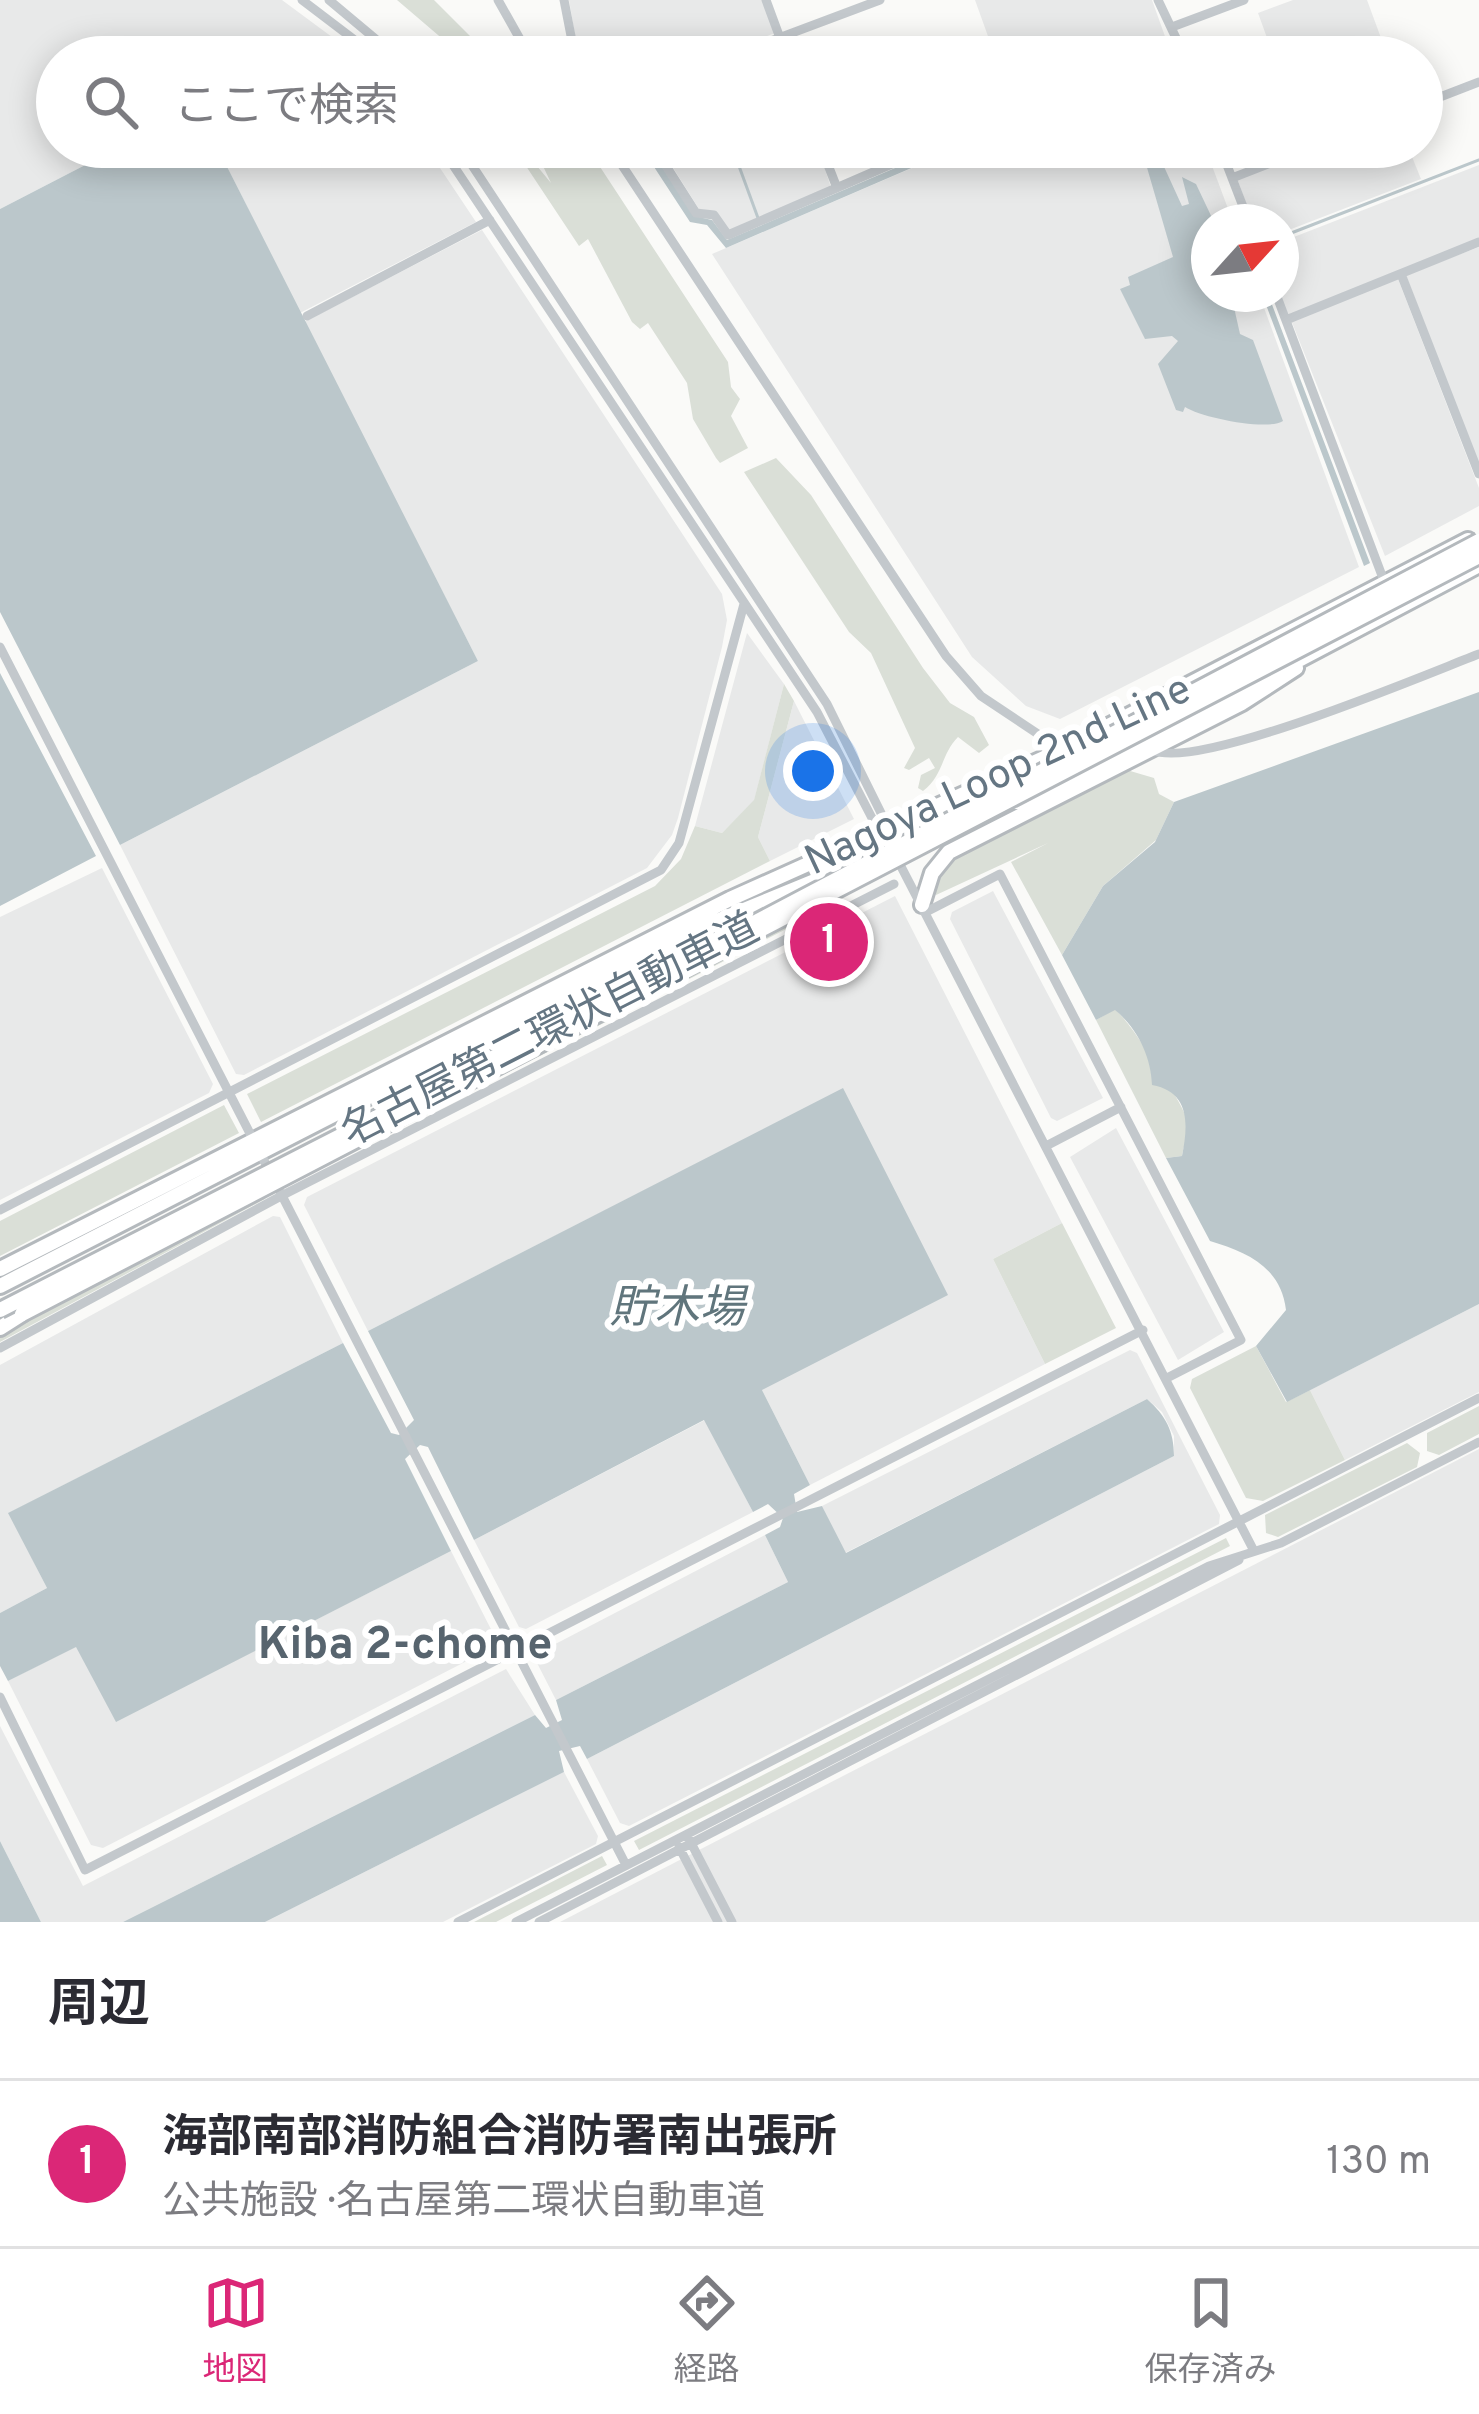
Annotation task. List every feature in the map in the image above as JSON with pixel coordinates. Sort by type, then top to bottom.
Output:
[{"type":"highway","name":"Nagoya Loop 2nd Line","points":[[0,1286],[258,1145],[763,884],[1062,750],[1384,580],[1479,538]]},
{"type":"highway","name":"名古屋第二環状自動車道","points":[[0,1327],[1454,562],[1479,538]]},
{"type":"highway","name":"Nagoya Loop 2nd Line","points":[[0,1269],[688,933],[1073,778],[1479,559]]},
{"type":"highway","name":"名古屋第二環状自動車道","points":[[0,1310],[1454,562],[1479,559]]},
{"type":"highway","points":[[924,909],[932,873],[949,852],[1261,692],[1329,643]]},
{"type":"highway","points":[[883,829],[899,831],[930,820],[1040,774],[1180,704],[1250,684]]},
{"type":"highway","points":[[763,884],[873,848],[892,849]]},
{"type":"street","points":[[302,0],[349,36]]},
{"type":"street","points":[[329,0],[372,36]]},
{"type":"street","points":[[498,0],[518,36]]},
{"type":"street","points":[[564,0],[571,36]]},
{"type":"street","points":[[766,0],[780,36]]},
{"type":"street","points":[[783,36],[880,0]]},
{"type":"street","points":[[1158,0],[1176,36]]},
{"type":"street","points":[[1172,27],[1244,0]]},
{"type":"street","points":[[1443,96],[1479,82]]},
{"type":"street","points":[[455,168],[818,712],[872,818],[883,829]]},
{"type":"street","points":[[474,168],[827,704],[881,813],[892,849],[1254,1551]]},
{"type":"street","points":[[624,168],[946,656],[981,696],[1062,750]]},
{"type":"street","points":[[667,168],[696,213],[713,215],[728,235],[883,168]]},
{"type":"street","points":[[829,168],[837,188]]},
{"type":"street","points":[[1228,168],[1242,204]]},
{"type":"street","points":[[1232,178],[1258,168]]},
{"type":"street","points":[[307,316],[490,220]]},
{"type":"street","points":[[1286,320],[1479,242]]},
{"type":"street","points":[[1401,274],[1479,474]]},
{"type":"street","points":[[1283,312],[1384,580]]},
{"type":"street","points":[[0,1210],[661,870],[680,843],[744,604]]},
{"type":"street","points":[[0,647],[626,1865]]},
{"type":"street","points":[[1153,750],[1177,754],[1244,741],[1479,655]]},
{"type":"street","points":[[924,909],[1000,874],[1121,1107],[1241,1340],[1166,1378]]},
{"type":"street","points":[[0,1348],[283,1195],[894,884]]},
{"type":"street","points":[[1046,1146],[1121,1107]]},
{"type":"street","points":[[0,1696],[85,1870],[1143,1330]]},
{"type":"street","points":[[458,1922],[1479,1398]]},
{"type":"street","points":[[539,1922],[1209,1566],[1281,1543],[1479,1442]]},
{"type":"street","points":[[690,1839],[732,1922]]},
{"type":"street","points":[[516,1922],[626,1865],[678,1845]]},
{"type":"street","points":[[678,1845],[718,1922]]},
{"type":"shaded area","points":[[0,0],[282,0],[331,36],[36,36],[36,168],[79,168],[0,209]]},
{"type":"shaded area","points":[[397,0],[434,0],[470,36],[439,36]]},
{"type":"shaded area","points":[[569,0],[763,0],[775,33],[767,36],[575,36]]},
{"type":"shaded area","points":[[975,0],[1152,0],[1165,36],[988,36]]},
{"type":"shaded area","points":[[1293,0],[1367,0],[1380,36],[1266,36],[1258,13]]},
{"type":"shaded area","points":[[1479,165],[1479,239],[1299,311],[1299,235]]},
{"type":"shaded area","points":[[228,168],[440,168],[476,222],[300,313]]},
{"type":"shaded area","points":[[527,168],[539,168],[551,183],[544,168],[601,168],[728,362],[731,387],[740,399],[731,416],[748,448],[720,463],[716,458],[693,419],[687,383],[648,323],[640,329],[632,322],[588,239],[579,246]]},
{"type":"shaded area","points":[[673,168],[825,168],[831,188],[729,231],[715,212],[699,209]]},
{"type":"shaded area","points":[[912,168],[1213,168],[1226,204],[1191,204],[1191,312],[1266,312],[1359,567],[1060,719],[1026,706],[972,657],[712,254]]},
{"type":"shaded area","points":[[1266,168],[1417,168],[1421,179],[1299,226],[1299,204],[1246,204],[1237,179]]},
{"type":"shaded area","points":[[482,230],[722,594],[727,620],[722,647],[678,818],[672,835],[647,868],[244,1075],[236,1074],[120,845],[478,661],[304,322]]},
{"type":"shaded area","points":[[1479,247],[1479,465],[1406,275]]},
{"type":"shaded area","points":[[1398,279],[1479,488],[1479,506],[1385,556],[1291,320]]},
{"type":"shaded area","points":[[776,458],[811,495],[923,668],[950,703],[974,717],[989,745],[979,753],[958,737],[923,791],[918,788],[921,775],[935,768],[929,758],[909,770],[904,768],[915,748],[871,653],[849,632],[744,472]]},
{"type":"shaded area","points":[[747,633],[784,684],[754,801],[722,833],[695,826]]},
{"type":"shaded area","points":[[784,684],[794,701],[758,837],[770,861],[261,1122],[247,1094],[655,886],[681,859],[695,826],[722,833],[754,800]]},
{"type":"shaded area","points":[[794,701],[854,819],[770,861],[758,837]]},
{"type":"shaded area","points":[[1120,768],[1154,778],[1159,794],[1174,802],[1156,840],[1103,886],[1062,955],[1011,862],[1048,843],[936,895],[933,888],[942,857]]},
{"type":"shaded area","points":[[102,868],[213,1084],[209,1093],[0,1200],[0,917]]},
{"type":"shaded area","points":[[993,891],[1103,1098],[1057,1121],[1051,1118],[950,919],[952,912]]},
{"type":"shaded area","points":[[788,896],[800,914],[798,923],[297,1181],[290,1179],[279,1157]]},
{"type":"shaded area","points":[[895,896],[1062,1223],[993,1259],[1045,1364],[810,1485],[762,1390],[843,1089],[368,1331],[304,1205],[307,1197]]},
{"type":"shaded area","points":[[1115,1009],[1183,1109],[1188,1128],[1182,1156],[1166,1158],[1096,1020]]},
{"type":"shaded area","points":[[224,1105],[239,1133],[0,1256],[0,1221]]},
{"type":"shaded area","points":[[1116,1128],[1224,1332],[1178,1360],[1070,1157]]},
{"type":"shaded area","points":[[256,1169],[268,1192],[265,1199],[0,1342],[0,1300]]},
{"type":"shaded area","points":[[273,1216],[280,1217],[343,1343],[9,1513],[47,1588],[0,1613],[0,1365]]},
{"type":"shaded area","points":[[1062,1223],[1116,1328],[1045,1364],[993,1259]]},
{"type":"shaded area","points":[[1479,1304],[1479,1392],[1345,1460],[1310,1390]]},
{"type":"shaded area","points":[[1256,1346],[1286,1402],[1310,1390],[1345,1460],[1263,1501],[1246,1498],[1190,1388],[1192,1379]]},
{"type":"shaded area","points":[[1130,1350],[1137,1353],[1220,1515],[1219,1524],[629,1826],[620,1823],[587,1759],[1174,1456],[1174,1436],[1162,1412],[1147,1399],[845,1553],[822,1506]]},
{"type":"shaded area","points":[[1479,1406],[1479,1434],[1439,1455],[1427,1451],[1427,1433]]},
{"type":"shaded area","points":[[705,1420],[753,1512],[526,1629],[519,1627],[474,1540]]},
{"type":"shaded area","points":[[1407,1443],[1420,1453],[1417,1467],[1278,1537],[1266,1533],[1265,1515]]},
{"type":"shaded area","points":[[1479,1449],[1479,1922],[560,1922],[701,1849]]},
{"type":"shaded area","points":[[765,1535],[788,1582],[556,1700],[536,1661],[538,1653]]},
{"type":"shaded area","points":[[1226,1538],[1230,1546],[639,1850],[634,1841]]},
{"type":"shaded area","points":[[451,1551],[496,1639],[494,1647],[103,1848],[91,1845],[8,1681],[76,1646],[116,1721]]},
{"type":"shaded area","points":[[506,1669],[535,1715],[123,1922],[41,1922],[0,1841],[0,1726],[83,1886]]},
{"type":"shaded area","points":[[564,1772],[598,1836],[596,1844],[443,1922],[265,1922]]},
{"type":"shaded area","points":[[602,1856],[607,1865],[496,1922],[474,1922]]},
{"type":"water","points":[[79,168],[228,168],[478,661],[120,845],[0,612],[0,209]]},
{"type":"water","points":[[655,168],[663,168],[694,216],[712,220],[727,240],[895,168],[911,168],[726,248],[707,225],[690,222]]},
{"type":"water","points":[[1147,168],[1165,168],[1182,206],[1189,204],[1182,177],[1196,184],[1205,204],[1191,204],[1191,312],[1235,312],[1240,334],[1253,340],[1283,421],[1250,424],[1185,407],[1183,412],[1176,410],[1158,364],[1178,341],[1172,336],[1145,339],[1120,289],[1130,285],[1128,277],[1173,257]]},
{"type":"water","points":[[1269,312],[1275,312],[1370,563],[1364,566]]},
{"type":"water","points":[[0,673],[96,856],[0,906]]},
{"type":"water","points":[[1479,692],[1479,1304],[1287,1402],[1256,1346],[1286,1310],[1277,1283],[1249,1256],[1210,1241],[1166,1158],[1182,1156],[1185,1122],[1180,1103],[1165,1089],[1152,1085],[1146,1053],[1123,1017],[1115,1010],[1096,1020],[1062,955],[1103,886],[1155,842],[1174,802]]},
{"type":"water","name":"貯木場","points":[[843,1088],[948,1295],[762,1390],[810,1485],[794,1494],[797,1512],[822,1506],[846,1553],[1147,1399],[1168,1424],[1174,1456],[587,1759],[580,1746],[559,1751],[564,1772],[265,1922],[123,1922],[535,1715],[546,1728],[562,1720],[556,1700],[788,1582],[765,1535],[780,1527],[783,1518],[768,1504],[753,1512],[704,1420],[474,1540],[428,1447],[420,1445],[405,1459],[451,1551],[116,1722],[76,1647],[8,1681],[0,1666],[0,1613],[47,1588],[8,1513],[343,1343],[391,1433],[399,1435],[414,1420],[368,1331]]},
{"type":"water","points":[[0,1841],[41,1922],[0,1922]]},
{"type":"waterway","points":[[1299,230],[1479,160]]},
{"type":"waterway","points":[[740,168],[758,218]]},
{"type":"place","name":"海部南部消防組合消防署南出張所","points":[[829,942]]},
{"type":"district","name":"Kiba 2-chome","points":[[405,1642]]}]
